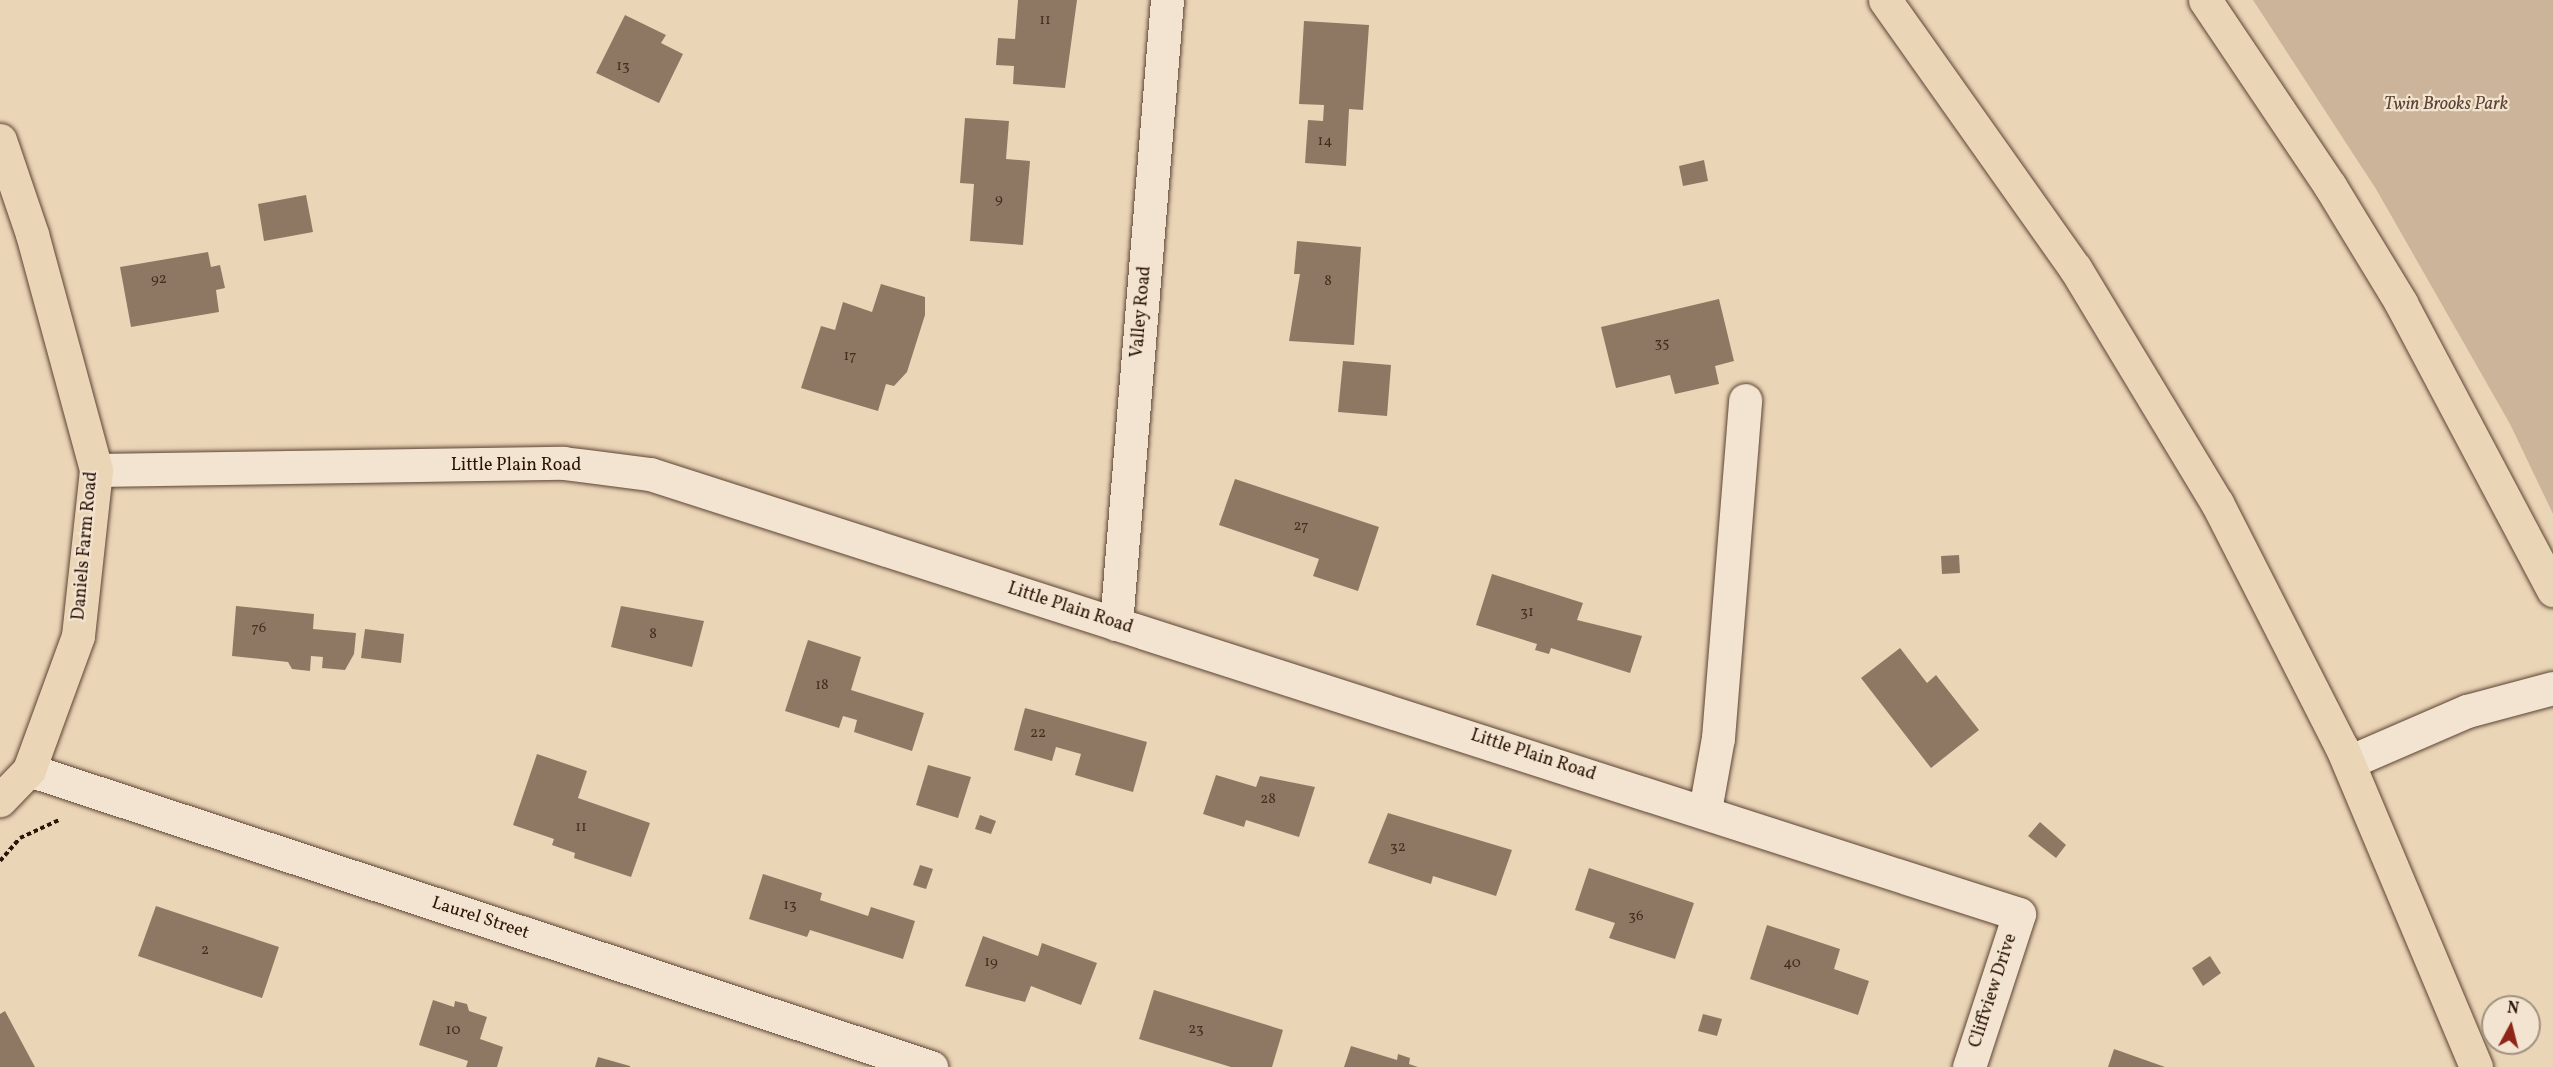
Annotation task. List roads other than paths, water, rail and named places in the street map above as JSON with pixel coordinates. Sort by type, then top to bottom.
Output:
[{"type":"main road","points":[[1885,0],[1998,153],[2147,383],[2233,533],[2349,762],[2476,1067]]},
{"type":"main road","points":[[2205,0],[2330,186],[2401,303],[2553,590]]},
{"type":"main road","name":"Daniels Farm Road","points":[[0,140],[32,234],[96,470],[78,636],[29,770],[0,800]]},
{"type":"street","name":"Valley Road","points":[[1116,624],[1167,0]]},
{"type":"street","points":[[1705,810],[1718,738],[1745,400]]},
{"type":"street","name":"Little Plain Road","points":[[96,470],[563,463],[650,474],[1705,810],[2019,914]]},
{"type":"street","points":[[2349,762],[2467,711],[2553,688]]},
{"type":"street","name":"Laurel Street","points":[[29,770],[931,1067]]},
{"type":"street","name":"Cliffview Drive","points":[[1969,1067],[2019,914]]},
{"type":"park label","name":"Twin Brooks Park","points":[[2446,105]]}]
